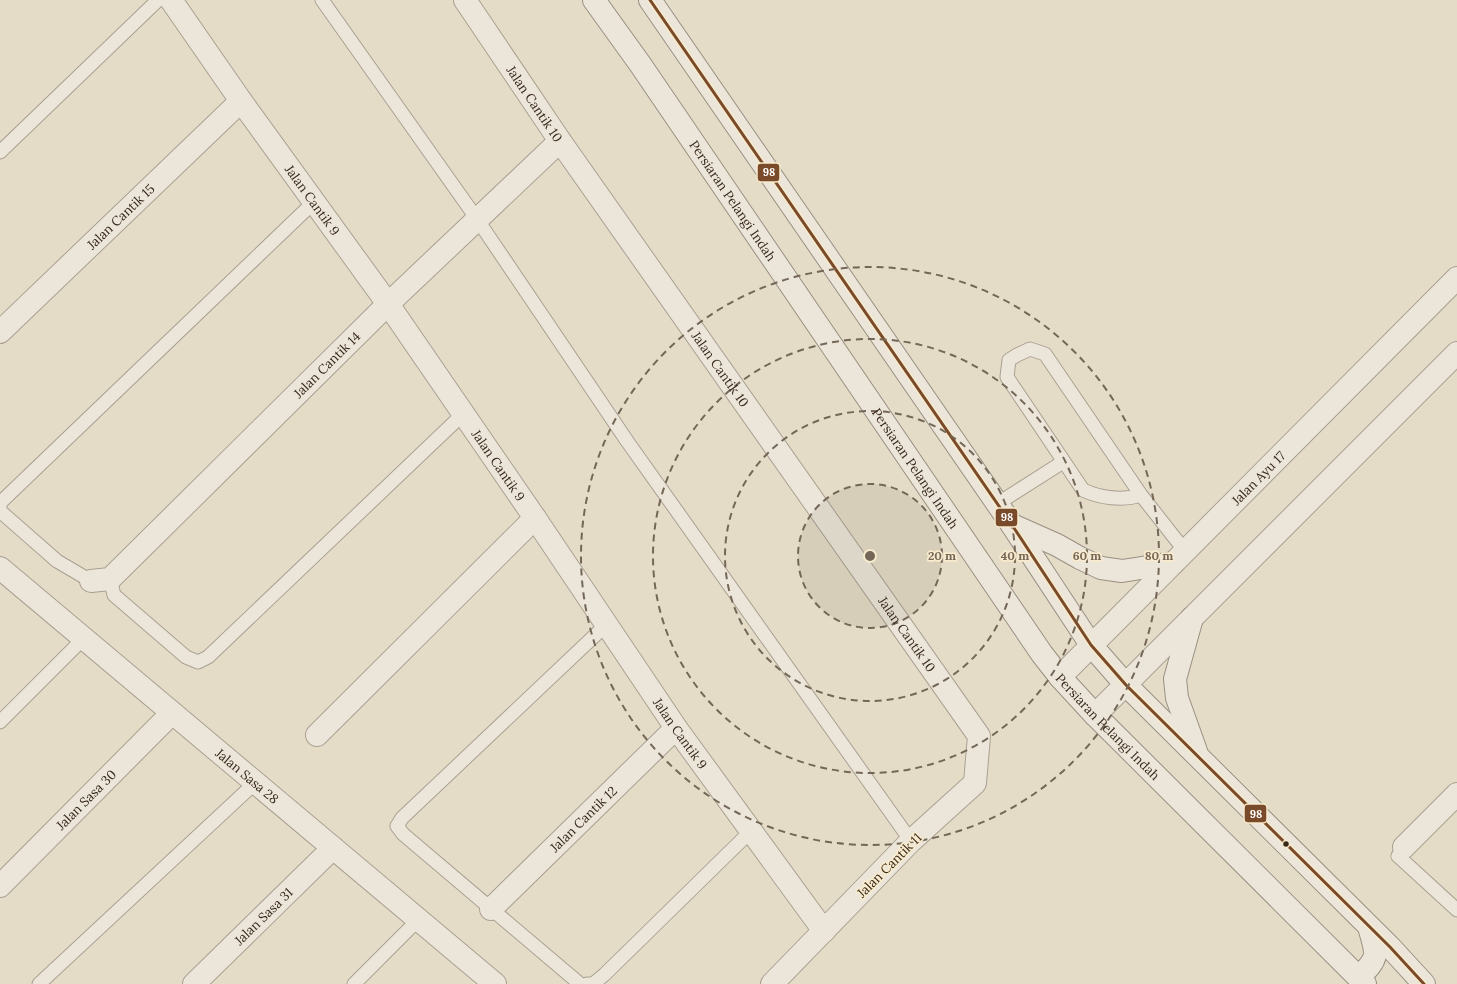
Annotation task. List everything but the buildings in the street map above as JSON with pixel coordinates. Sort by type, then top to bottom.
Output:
[{"type":"street","name":"Jalan Cantik 9","points":[[172,0],[241,101],[388,304],[462,415],[535,518],[676,728],[824,931]]},
{"type":"street","name":"Jalan Cantik 10","points":[[465,0],[560,141],[979,736]]},
{"type":"street","name":"Persiaran Pelangi Indah","points":[[594,0],[645,71],[1042,654],[1060,677],[1095,715],[1358,982]]},
{"type":"street","points":[[650,0],[1012,525],[1091,645],[1126,685],[1370,927],[1424,984]]},
{"type":"street","name":"Jalan Cantik 15","points":[[0,332],[241,101]]},
{"type":"street","name":"Jalan Cantik 14","points":[[101,580],[560,141]]},
{"type":"street","name":"Jalan Ayu 17","points":[[1060,677],[1457,278]]},
{"type":"street","points":[[1095,715],[1457,353]]},
{"type":"street","points":[[317,735],[535,518]]},
{"type":"street","points":[[1012,525],[1057,544],[1080,558],[1101,568],[1122,571],[1179,557]]},
{"type":"street","name":"Jalan Sasa 28","points":[[1,572],[84,639],[495,984]]},
{"type":"street","points":[[1192,618],[1175,679],[1177,698],[1196,754]]},
{"type":"street","name":"Jalan Sasa 30","points":[[0,886],[172,713]]},
{"type":"street","name":"Jalan Cantik 12","points":[[491,909],[676,728]]},
{"type":"street","name":"Jalan Cantik 11","points":[[772,984],[911,841],[975,783],[979,736]]},
{"type":"street","points":[[1404,847],[1457,794]]},
{"type":"street","name":"Jalan Sasa 31","points":[[194,984],[333,848]]},
{"type":"street","points":[[1358,982],[1373,963],[1376,950],[1370,927]]},
{"type":"lane","points":[[0,152],[158,0]]},
{"type":"lane","points":[[322,0],[477,219],[627,441],[911,841]]},
{"type":"lane","points":[[0,506],[1,502],[314,202]]},
{"type":"lane","points":[[1141,495],[1130,499],[1094,495],[1083,490],[1007,377],[1009,360],[1017,354],[1030,349],[1045,354],[1141,495],[1179,557]]},
{"type":"lane","points":[[0,511],[57,561],[101,580],[114,596],[186,657],[198,662],[208,657],[462,415]]},
{"type":"lane","points":[[997,504],[1063,462]]},
{"type":"lane","points":[[580,984],[403,834],[397,826],[402,818],[606,625]]},
{"type":"lane","points":[[0,722],[84,639]]},
{"type":"lane","points":[[39,984],[255,783]]},
{"type":"lane","points":[[587,984],[593,984],[604,975],[751,831]]},
{"type":"lane","points":[[1404,847],[1398,856],[1457,910]]},
{"type":"lane","points":[[354,984],[418,920]]},
{"type":"transit line","name":"98","points":[[650,0],[1012,525],[1091,645],[1126,685],[1390,947],[1424,984]]}]
